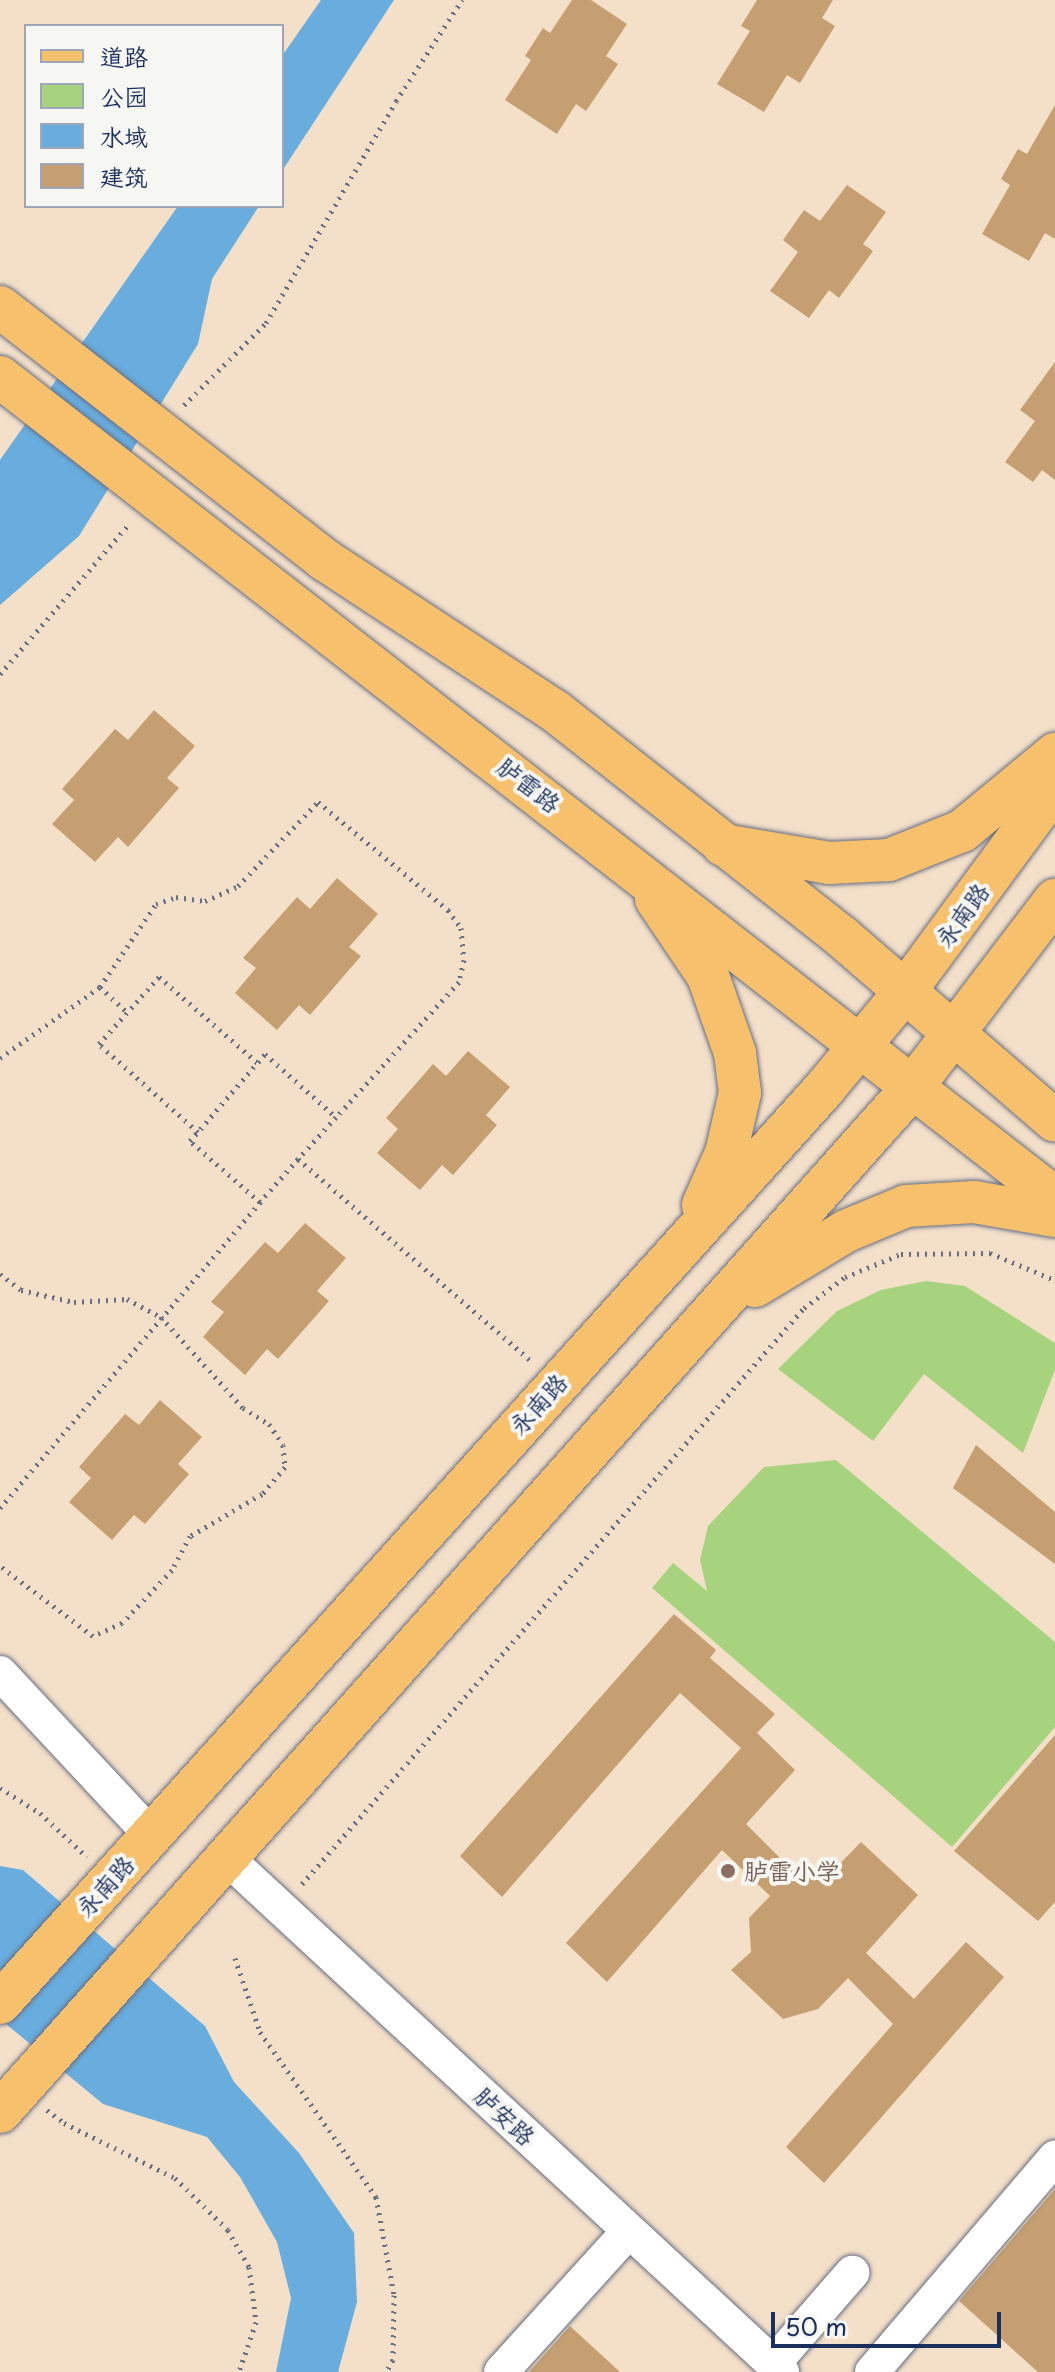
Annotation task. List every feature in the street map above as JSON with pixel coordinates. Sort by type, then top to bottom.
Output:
[{"type":"main road","points":[[0,307],[325,560],[555,711],[719,845],[842,937],[903,994],[1055,1121]]},
{"type":"main road","name":"胪雷路","points":[[0,377],[632,865],[911,1089],[1055,1198]]},
{"type":"main road","points":[[719,845],[829,863],[889,860],[962,831],[1055,754]]},
{"type":"main road","name":"永南路","points":[[0,2003],[860,1046],[903,994],[1055,788]]},
{"type":"main road","points":[[632,865],[708,976],[735,1053],[740,1093],[726,1153],[688,1239]]},
{"type":"main road","points":[[10,2100],[229,1860],[911,1089],[1055,900]]},
{"type":"main road","points":[[705,1321],[776,1271],[846,1231],[906,1206],[974,1202],[1055,1216]]},
{"type":"street","points":[[0,1673],[151,1835]]},
{"type":"street","name":"胪安路","points":[[229,1860],[778,2368]]},
{"type":"street","points":[[872,2372],[1055,2158]]},
{"type":"street","points":[[501,2372],[629,2231]]},
{"type":"street","points":[[778,2368],[852,2273]]},
{"type":"path","points":[[157,431],[266,323],[396,101],[462,0]]},
{"type":"path","points":[[0,674],[154,496]]},
{"type":"path","points":[[0,1058],[100,987],[156,904],[176,897],[205,901],[238,886],[318,802],[448,910],[461,928],[464,960],[459,982],[260,1202],[0,1508]]},
{"type":"path","points":[[198,1132],[99,1044],[159,977],[258,1063]]},
{"type":"path","points":[[100,987],[127,1012]]},
{"type":"path","points":[[260,1202],[190,1141],[265,1054],[336,1117]]},
{"type":"path","points":[[298,1159],[533,1362]]},
{"type":"path","points":[[280,1909],[804,1308],[845,1277],[901,1254],[990,1253],[1055,1280]]},
{"type":"path","points":[[0,1274],[21,1290],[74,1302],[127,1299],[161,1317],[243,1408],[269,1424],[283,1445],[285,1467],[262,1494],[190,1536],[172,1570],[122,1623],[93,1636],[0,1566]]},
{"type":"path","points":[[0,1788],[40,1813],[112,1879]]},
{"type":"path","points":[[235,1958],[260,2032],[376,2197],[394,2295],[393,2360],[386,2372]]},
{"type":"path","points":[[10,2100],[175,2178],[228,2230],[249,2267],[256,2322],[239,2372]]},
{"type":"green space","points":[[926,1281],[965,1286],[1055,1343],[1055,1370],[1023,1453],[924,1374],[873,1441],[778,1369],[837,1311],[881,1290]]},
{"type":"green space","points":[[836,1460],[1055,1642],[1055,1727],[952,1847],[652,1588],[673,1563],[707,1591],[700,1560],[708,1526],[764,1467]]},
{"type":"water","points":[[321,0],[394,0],[284,168],[284,53]]},
{"type":"water","points":[[177,208],[258,208],[212,279],[198,344],[79,536],[0,605],[0,460]]},
{"type":"water","points":[[0,1866],[23,1870],[205,2026],[234,2082],[299,2153],[354,2233],[357,2302],[338,2372],[276,2372],[291,2298],[277,2242],[240,2177],[207,2137],[103,2104],[0,2019]]},
{"type":"building","points":[[572,0],[591,0],[627,24],[606,56],[618,64],[586,111],[576,104],[557,134],[505,100],[531,60],[525,56],[543,28],[550,33]]},
{"type":"building","points":[[757,0],[833,0],[822,18],[835,26],[800,83],[787,75],[764,112],[717,84],[750,31],[741,26]]},
{"type":"building","points":[[1055,105],[1055,239],[1045,233],[1029,261],[982,234],[1010,185],[1001,179],[1018,149],[1027,154]]},
{"type":"building","points":[[847,185],[886,212],[863,244],[873,251],[839,298],[829,290],[809,318],[770,291],[798,252],[783,240],[804,210],[820,221]]},
{"type":"building","points":[[1055,362],[1055,480],[1042,470],[1033,482],[1005,462],[1035,421],[1020,410]]},
{"type":"building","points":[[154,710],[195,746],[167,778],[179,788],[128,847],[118,837],[95,862],[52,824],[74,800],[62,789],[115,729],[128,740]]},
{"type":"building","points":[[337,878],[378,914],[349,947],[361,956],[310,1015],[299,1005],[277,1030],[235,993],[256,968],[243,958],[297,897],[310,909]]},
{"type":"building","points":[[468,1051],[510,1087],[486,1115],[497,1125],[453,1175],[442,1165],[420,1190],[377,1153],[398,1129],[386,1118],[433,1064],[446,1076]]},
{"type":"building","points":[[305,1223],[346,1258],[317,1291],[329,1301],[278,1359],[267,1349],[245,1375],[203,1337],[224,1312],[211,1302],[265,1242],[278,1253]]},
{"type":"building","points":[[160,1400],[202,1437],[178,1464],[189,1474],[145,1524],[134,1515],[112,1540],[69,1502],[91,1478],[79,1467],[125,1414],[139,1425]]},
{"type":"building","points":[[976,1445],[1055,1512],[1055,1564],[953,1488]]},
{"type":"building","points":[[674,1614],[716,1650],[710,1658],[775,1714],[757,1733],[795,1770],[746,1824],[794,1872],[803,1863],[823,1881],[861,1842],[918,1895],[866,1953],[914,1999],[966,1942],[1004,1977],[824,2183],[786,2147],[893,2024],[848,1978],[818,2009],[783,2019],[731,1970],[751,1952],[749,1918],[770,1896],[722,1850],[607,1982],[566,1943],[741,1748],[680,1693],[502,1897],[460,1856]]},
{"type":"building","points":[[1055,1735],[1055,1902],[1038,1921],[954,1851]]},
{"type":"building","points":[[1055,2189],[1055,2372],[1038,2372],[959,2301]]},
{"type":"building","points":[[570,2326],[620,2372],[529,2372]]},
{"type":"place","name":"胪雷小学","points":[[728,1871]]}]
